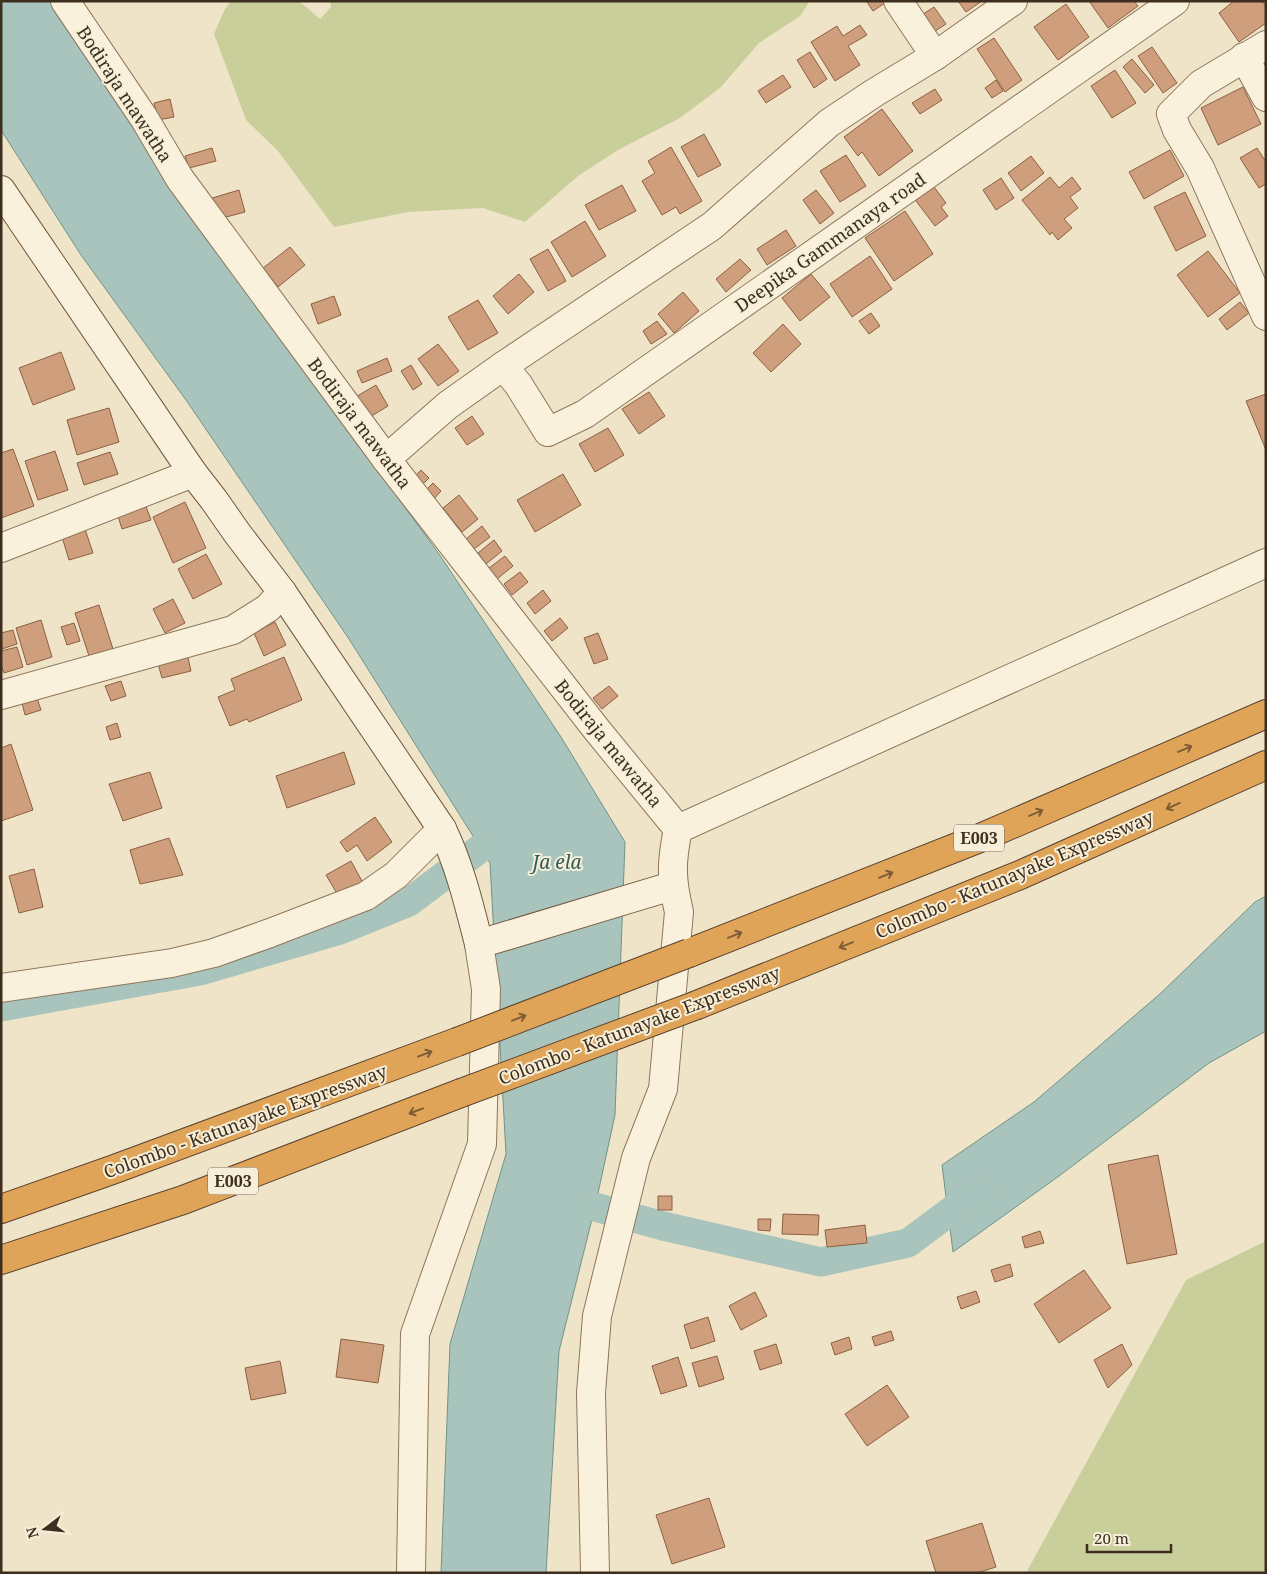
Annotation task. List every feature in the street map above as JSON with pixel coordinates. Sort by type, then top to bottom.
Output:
[{"type":"highway","name":"Colombo - Katunayake Expressway","points":[[1,1209],[311,1097],[689,953],[980,838],[1266,714]]},
{"type":"highway","name":"Colombo - Katunayake Expressway","points":[[1,1260],[183,1200],[697,1005],[1020,875],[1266,765]]},
{"type":"highway","points":[[1,1192],[311,1097]]},
{"type":"highway","points":[[1,1274],[183,1200]]},
{"type":"street","name":"Bodiraja mawatha","points":[[65,1],[144,118],[180,179],[386,460],[597,730],[678,829]]},
{"type":"street","points":[[898,1],[935,56]]},
{"type":"street","points":[[386,460],[448,405],[712,226],[829,123],[935,56],[1013,1]]},
{"type":"street","name":"Deepika Gammanaya road","points":[[503,366],[518,384],[548,432],[585,414],[1174,1]]},
{"type":"street","points":[[1266,97],[1255,51],[1202,84],[1171,114],[1177,130],[1200,168],[1266,316]]},
{"type":"street","points":[[1,190],[193,473],[282,592],[447,839],[465,886],[479,944],[486,989],[482,1144],[415,1334],[412,1573]]},
{"type":"street","points":[[1,548],[193,473]]},
{"type":"street","points":[[595,1573],[591,1393],[597,1316],[636,1158],[663,1089],[679,912],[672,886],[672,856],[678,829],[1266,563]]},
{"type":"street","points":[[1,695],[233,630],[268,608],[282,592]]},
{"type":"street","points":[[1,988],[172,963],[214,953],[366,896],[447,839]]},
{"type":"street","points":[[479,944],[672,886]]},
{"type":"green space","points":[[231,1],[299,1],[320,19],[331,7],[330,1],[810,1],[800,16],[759,43],[720,88],[680,118],[618,150],[578,176],[525,222],[483,208],[408,212],[334,227],[278,151],[246,120],[214,34],[225,9]]},
{"type":"green space","points":[[1266,1241],[1266,1573],[1026,1573],[1186,1280]]},
{"type":"water","name":"Ja ela","points":[[1,1],[57,1],[259,307],[439,554],[561,737],[625,842],[615,1115],[595,1207],[559,1351],[546,1573],[441,1573],[450,1344],[506,1154],[490,863],[349,639],[186,400],[81,255],[1,130]]},
{"type":"water","points":[[1266,896],[1266,1031],[1209,1063],[1059,1176],[953,1252],[942,1165],[1034,1102],[1161,993],[1255,902]]},
{"type":"building","points":[[868,1],[888,1],[873,11]]},
{"type":"building","points":[[958,1],[982,1],[966,12]]},
{"type":"building","points":[[1089,1],[1134,1],[1138,6],[1108,28]]},
{"type":"building","points":[[1234,1],[1262,1],[1266,6],[1266,23],[1239,42],[1219,13]]},
{"type":"building","points":[[1066,4],[1089,37],[1058,60],[1034,27]]},
{"type":"building","points":[[934,7],[946,24],[929,35],[917,18]]},
{"type":"building","points":[[860,25],[867,35],[848,46],[860,65],[835,81],[811,42],[837,26],[843,36]]},
{"type":"building","points":[[994,38],[1022,80],[1005,92],[977,49]]},
{"type":"building","points":[[1152,47],[1177,83],[1163,93],[1138,56]]},
{"type":"building","points":[[810,52],[827,79],[814,88],[797,60]]},
{"type":"building","points":[[1132,59],[1154,85],[1145,93],[1123,67]]},
{"type":"building","points":[[1115,70],[1136,103],[1112,118],[1091,86]]},
{"type":"building","points":[[783,75],[791,87],[766,103],[758,91]]},
{"type":"building","points":[[996,80],[1003,91],[992,98],[985,88]]},
{"type":"building","points":[[1243,87],[1261,124],[1218,145],[1201,108]]},
{"type":"building","points":[[935,89],[942,100],[920,114],[912,103]]},
{"type":"building","points":[[170,99],[174,117],[158,120],[154,103]]},
{"type":"building","points":[[882,109],[913,151],[879,176],[862,152],[858,156],[844,137]]},
{"type":"building","points":[[704,134],[721,165],[698,177],[681,147]]},
{"type":"building","points":[[671,147],[702,201],[680,214],[676,207],[662,215],[642,181],[655,173],[648,161]]},
{"type":"building","points":[[212,148],[216,161],[189,168],[185,156]]},
{"type":"building","points":[[1257,148],[1266,162],[1266,184],[1259,188],[1240,158]]},
{"type":"building","points":[[1170,150],[1184,176],[1144,199],[1129,172]]},
{"type":"building","points":[[846,155],[866,186],[840,202],[820,171]]},
{"type":"building","points":[[1031,156],[1044,173],[1021,191],[1008,173]]},
{"type":"building","points":[[1050,177],[1059,188],[1072,177],[1081,189],[1070,197],[1078,208],[1064,219],[1072,228],[1058,240],[1052,232],[1050,235],[1022,200]]},
{"type":"building","points":[[1001,178],[1014,198],[996,210],[983,190]]},
{"type":"building","points":[[931,183],[946,203],[941,207],[948,216],[935,226],[913,197]]},
{"type":"building","points":[[622,185],[636,211],[599,230],[585,205]]},
{"type":"building","points":[[239,190],[245,212],[215,220],[209,199]]},
{"type":"building","points":[[816,190],[834,213],[820,224],[803,200]]},
{"type":"building","points":[[1185,192],[1206,236],[1176,251],[1154,207]]},
{"type":"building","points":[[905,211],[933,254],[894,281],[865,238]]},
{"type":"building","points":[[585,221],[606,256],[572,277],[551,242]]},
{"type":"building","points":[[786,230],[796,246],[767,265],[757,249]]},
{"type":"building","points":[[290,247],[305,265],[278,287],[263,268]]},
{"type":"building","points":[[548,249],[566,281],[548,291],[530,259]]},
{"type":"building","points":[[1208,251],[1240,293],[1208,317],[1177,275]]},
{"type":"building","points":[[870,256],[892,289],[852,317],[830,284]]},
{"type":"building","points":[[740,259],[751,270],[726,292],[716,279]]},
{"type":"building","points":[[519,274],[534,292],[508,314],[493,296]]},
{"type":"building","points":[[811,274],[830,297],[800,321],[782,298]]},
{"type":"building","points":[[683,292],[699,311],[674,333],[658,314]]},
{"type":"building","points":[[334,296],[341,315],[318,324],[311,304]]},
{"type":"building","points":[[478,300],[498,333],[468,350],[448,317]]},
{"type":"building","points":[[1240,302],[1249,313],[1227,330],[1219,319]]},
{"type":"building","points":[[871,313],[880,326],[869,334],[859,321]]},
{"type":"building","points":[[657,321],[667,334],[651,344],[643,331]]},
{"type":"building","points":[[783,324],[801,344],[771,372],[753,353]]},
{"type":"building","points":[[438,344],[459,371],[438,386],[418,359]]},
{"type":"building","points":[[61,352],[75,389],[33,405],[19,368]]},
{"type":"building","points":[[387,358],[392,371],[362,383],[357,371]]},
{"type":"building","points":[[411,365],[422,384],[413,390],[401,371]]},
{"type":"building","points":[[376,385],[388,406],[365,420],[352,399]]},
{"type":"building","points":[[649,392],[665,416],[639,434],[622,409]]},
{"type":"building","points":[[1266,394],[1266,450],[1246,401]]},
{"type":"building","points":[[109,408],[119,442],[77,455],[67,420]]},
{"type":"building","points":[[472,416],[484,434],[467,445],[455,428]]},
{"type":"building","points":[[608,428],[624,455],[595,472],[579,444]]},
{"type":"building","points":[[13,449],[34,506],[1,518],[1,453]]},
{"type":"building","points":[[55,451],[68,490],[38,500],[25,461]]},
{"type":"building","points":[[110,452],[118,474],[84,485],[77,463]]},
{"type":"building","points":[[421,470],[429,478],[419,488],[411,480]]},
{"type":"building","points":[[563,474],[581,505],[535,532],[517,500]]},
{"type":"building","points":[[433,483],[441,491],[432,501],[424,492]]},
{"type":"building","points":[[459,495],[478,519],[462,532],[443,508]]},
{"type":"building","points":[[144,501],[151,520],[122,529],[116,510]]},
{"type":"building","points":[[185,502],[206,548],[173,563],[153,517]]},
{"type":"building","points":[[482,526],[490,537],[474,549],[466,539]]},
{"type":"building","points":[[85,529],[93,553],[69,560],[62,537]]},
{"type":"building","points":[[494,540],[502,551],[486,564],[478,553]]},
{"type":"building","points":[[206,554],[222,584],[193,599],[178,569]]},
{"type":"building","points":[[505,556],[513,566],[497,579],[489,568]]},
{"type":"building","points":[[520,572],[528,582],[512,595],[504,584]]},
{"type":"building","points":[[543,590],[551,601],[535,614],[527,603]]},
{"type":"building","points":[[173,599],[185,623],[165,633],[153,609]]},
{"type":"building","points":[[99,605],[113,649],[89,656],[75,613]]},
{"type":"building","points":[[560,618],[568,628],[552,641],[544,631]]},
{"type":"building","points":[[41,620],[52,657],[27,665],[16,628]]},
{"type":"building","points":[[275,622],[286,645],[264,656],[254,633]]},
{"type":"building","points":[[74,623],[80,641],[67,645],[61,627]]},
{"type":"building","points":[[13,630],[17,644],[2,649],[1,633]]},
{"type":"building","points":[[598,633],[608,659],[594,664],[584,638]]},
{"type":"building","points":[[17,647],[23,667],[4,673],[1,665],[1,651]]},
{"type":"building","points":[[187,653],[191,671],[162,678],[157,660]]},
{"type":"building","points":[[284,657],[302,700],[249,722],[247,719],[230,726],[218,697],[235,690],[231,679]]},
{"type":"building","points":[[121,681],[126,696],[111,701],[105,686]]},
{"type":"building","points":[[609,686],[618,696],[602,709],[593,698]]},
{"type":"building","points":[[37,698],[41,710],[25,715],[22,703]]},
{"type":"building","points":[[117,723],[121,737],[110,740],[106,727]]},
{"type":"building","points":[[11,744],[33,810],[1,821],[1,748]]},
{"type":"building","points":[[344,752],[355,784],[287,808],[276,776]]},
{"type":"building","points":[[150,772],[162,808],[123,821],[109,784]]},
{"type":"building","points":[[375,817],[392,842],[367,861],[357,845],[347,852],[340,842]]},
{"type":"building","points":[[169,838],[183,875],[140,884],[130,850]]},
{"type":"building","points":[[351,861],[363,883],[339,897],[326,875]]},
{"type":"building","points":[[34,869],[43,907],[19,913],[9,876]]},
{"type":"building","points":[[1158,1155],[1177,1254],[1127,1264],[1108,1165]]},
{"type":"building","points":[[658,1196],[672,1196],[672,1210],[658,1210]]},
{"type":"building","points":[[783,1214],[819,1215],[818,1235],[782,1234]]},
{"type":"building","points":[[758,1219],[771,1219],[770,1231],[758,1230]]},
{"type":"building","points":[[865,1225],[867,1243],[827,1247],[825,1230]]},
{"type":"building","points":[[1040,1231],[1044,1243],[1025,1248],[1022,1237]]},
{"type":"building","points":[[1010,1264],[1013,1276],[995,1282],[991,1270]]},
{"type":"building","points":[[1084,1270],[1111,1308],[1059,1343],[1034,1304]]},
{"type":"building","points":[[976,1291],[980,1302],[961,1309],[957,1297]]},
{"type":"building","points":[[755,1292],[767,1316],[741,1330],[729,1306]]},
{"type":"building","points":[[708,1317],[715,1341],[691,1349],[684,1325]]},
{"type":"building","points":[[891,1331],[894,1340],[875,1346],[872,1337]]},
{"type":"building","points":[[849,1337],[852,1349],[835,1355],[831,1343]]},
{"type":"building","points":[[341,1339],[384,1345],[378,1383],[336,1377]]},
{"type":"building","points":[[776,1344],[782,1363],[760,1370],[754,1351]]},
{"type":"building","points":[[1122,1344],[1132,1365],[1108,1388],[1094,1360]]},
{"type":"building","points":[[717,1356],[724,1379],[699,1387],[692,1363]]},
{"type":"building","points":[[678,1357],[687,1386],[661,1394],[652,1366]]},
{"type":"building","points":[[280,1361],[286,1393],[251,1400],[245,1368]]},
{"type":"building","points":[[887,1385],[909,1417],[867,1446],[845,1414]]},
{"type":"building","points":[[709,1498],[725,1547],[672,1564],[656,1515]]},
{"type":"building","points":[[982,1523],[996,1567],[977,1573],[936,1573],[926,1541]]},
{"type":"waterway","points":[[1,1007],[200,971],[340,930],[409,902],[481,848]]},
{"type":"waterway","points":[[595,1207],[663,1226],[821,1262],[908,1243],[979,1190]]}]
